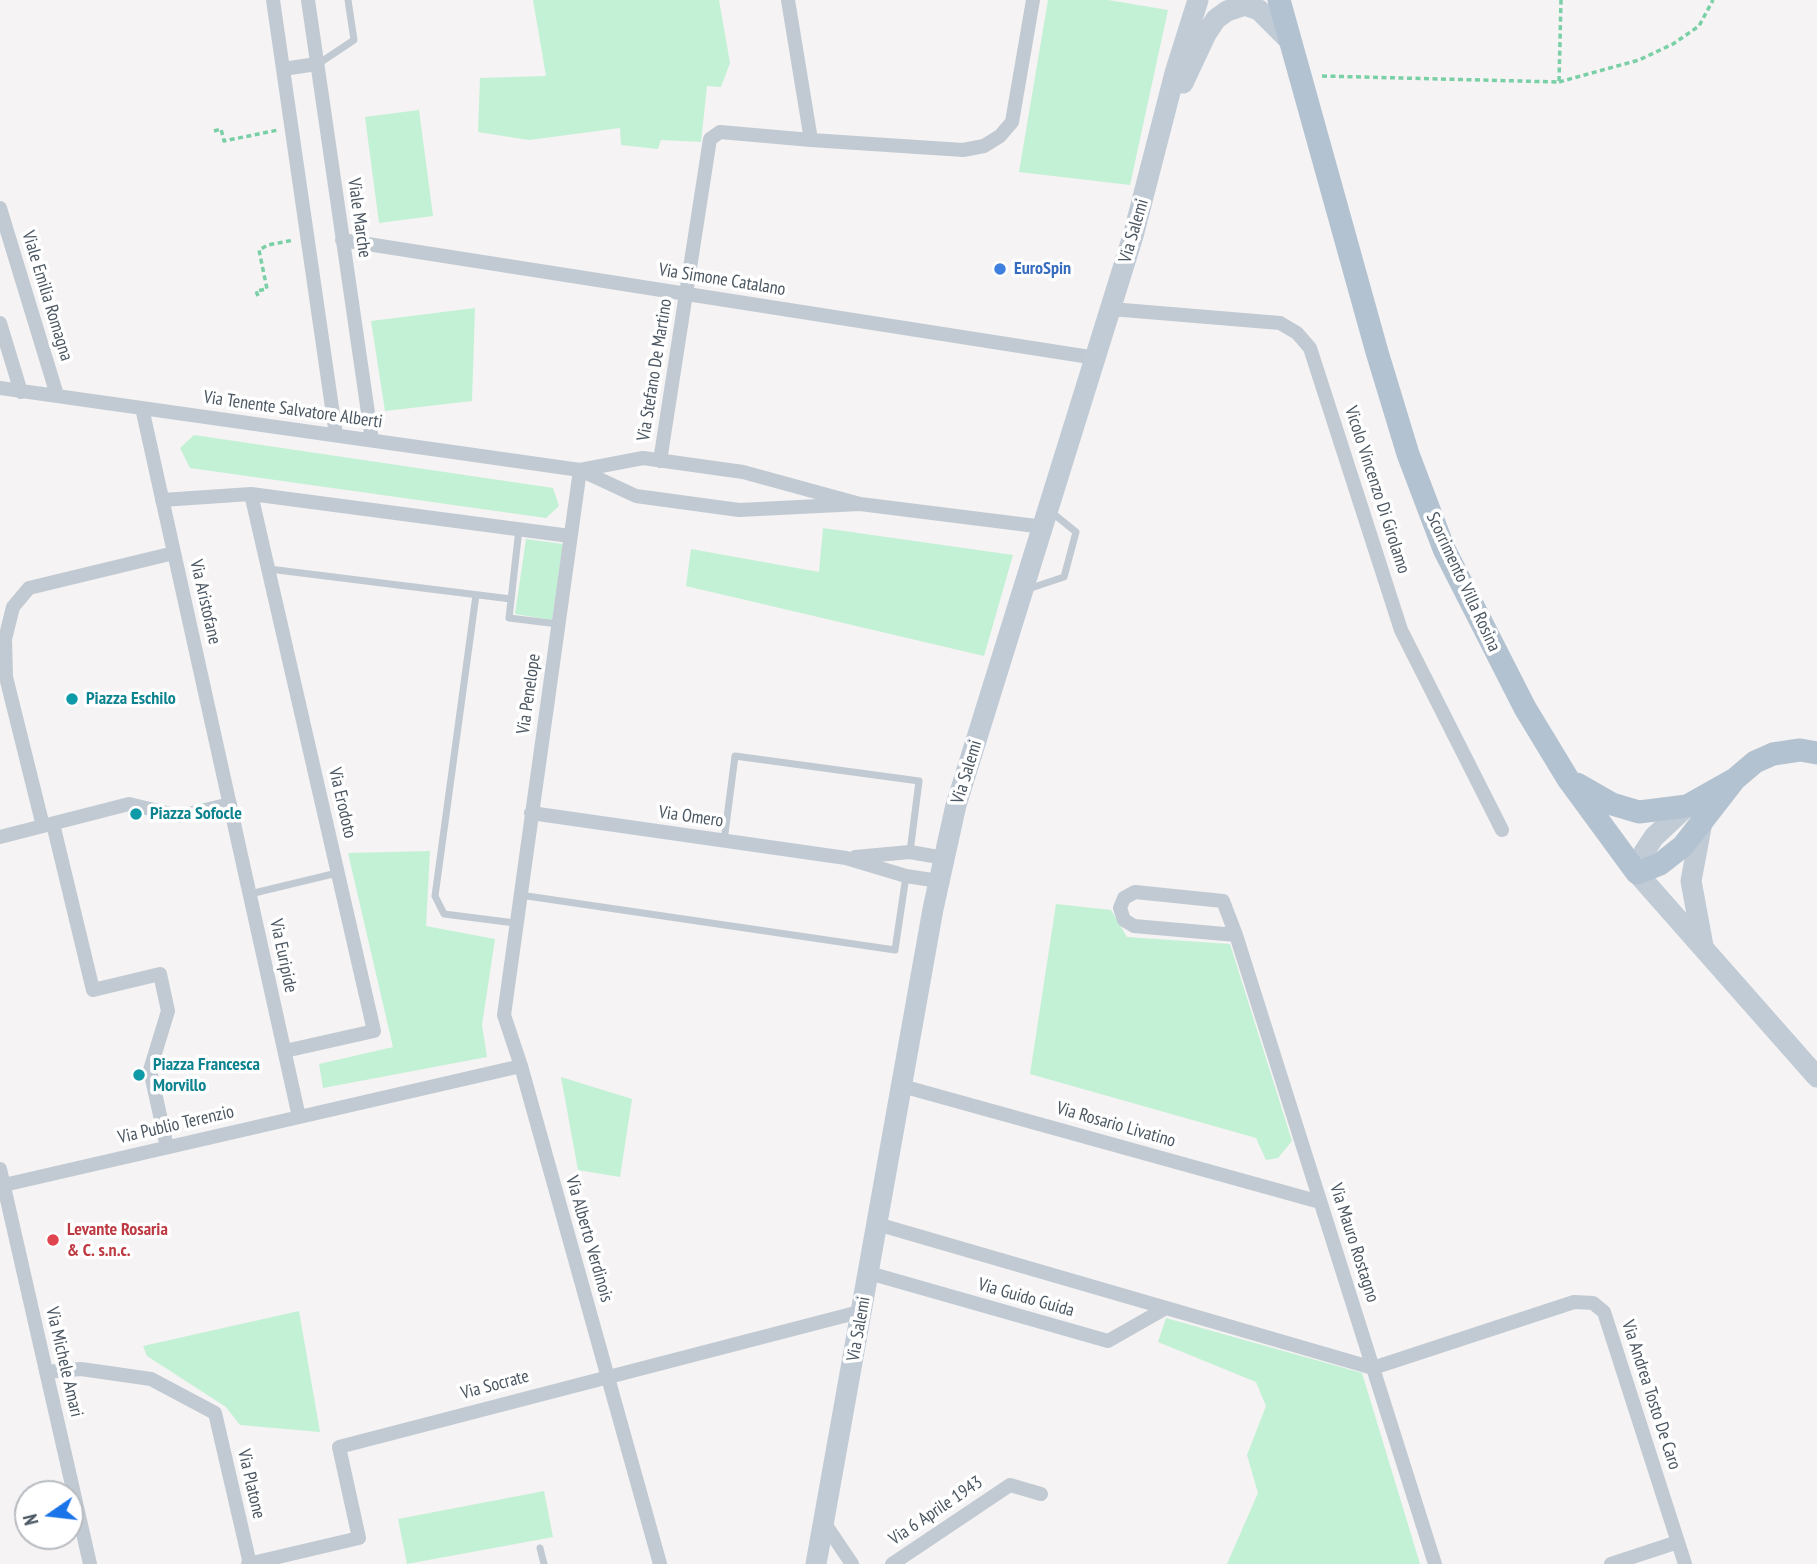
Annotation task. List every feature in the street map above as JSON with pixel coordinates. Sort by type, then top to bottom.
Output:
[{"type":"main road","name":"Scorrimento Villa Rosina","points":[[1279,0],[1377,352],[1408,454],[1444,549],[1525,708],[1568,779],[1637,873]]},
{"type":"main road","points":[[1637,873],[1660,864],[1683,846],[1694,814],[1755,762],[1773,754],[1800,750],[1817,753]]},
{"type":"main road","points":[[1568,779],[1612,804],[1639,812],[1694,814]]},
{"type":"street","points":[[273,0],[336,435]]},
{"type":"street","name":"Viale Marche","points":[[308,0],[372,440]]},
{"type":"street","points":[[788,0],[811,140]]},
{"type":"street","name":"Via Stefano De Martino","points":[[660,460],[710,139],[720,131],[963,150],[984,146],[1000,136],[1012,122],[1033,0]]},
{"type":"street","points":[[1175,73],[1183,0]]},
{"type":"street","name":"Via Salemi","points":[[816,1564],[939,881],[956,805],[1111,309],[1164,123],[1175,73],[1198,0]]},
{"type":"street","points":[[1164,123],[1206,34],[1227,10],[1245,5],[1259,10],[1291,42]]},
{"type":"street","points":[[283,69],[317,64]]},
{"type":"street","name":"Viale Emilia Romagna","points":[[0,208],[57,395]]},
{"type":"street","name":"Via Simone Catalano","points":[[342,240],[1096,358]]},
{"type":"street","name":"Vicolo Vincenzo Di Girolamo","points":[[1111,309],[1280,323],[1297,333],[1310,348],[1401,629],[1502,830]]},
{"type":"street","points":[[0,323],[21,392]]},
{"type":"street","name":"Via Tenente Salvatore Alberti","points":[[0,388],[580,470],[636,496],[739,510],[860,504],[1047,519]]},
{"type":"street","name":"Via Aristofane","points":[[142,408],[230,804]]},
{"type":"street","name":"Via Tenente Salvatore Alberti","points":[[580,470],[643,458],[660,460],[743,472],[860,504]]},
{"type":"street","name":"Via Penelope","points":[[515,923],[580,470]]},
{"type":"street","points":[[162,500],[251,494],[570,536]]},
{"type":"street","name":"Via Erodoto","points":[[251,494],[374,1031],[285,1051]]},
{"type":"street","points":[[167,1147],[150,1070],[169,1011],[160,974],[93,990],[6,677],[5,639],[13,607],[29,587],[174,553]]},
{"type":"street","points":[[0,837],[129,804],[180,816],[230,804]]},
{"type":"street","name":"Via Euripide","points":[[230,804],[299,1117]]},
{"type":"street","name":"Via Omero","points":[[531,813],[846,858]]},
{"type":"street","points":[[1694,814],[1691,881],[1703,948]]},
{"type":"street","points":[[846,858],[910,852],[944,858]]},
{"type":"street","points":[[846,858],[906,876],[939,881]]},
{"type":"street","name":"Scorrimento Villa Rosina","points":[[1637,873],[1817,1077]]},
{"type":"street","name":"Via Mauro Rostagno","points":[[1236,934],[1134,926],[1124,920],[1120,908],[1124,898],[1135,892],[1223,901],[1236,934],[1435,1564]]},
{"type":"street","name":"Via Alberto Verdinois","points":[[515,923],[504,1015],[521,1066],[660,1564]]},
{"type":"street","name":"Via Publio Terenzio","points":[[4,1185],[521,1066]]},
{"type":"street","name":"Via Rosario Livatino","points":[[902,1086],[1320,1202]]},
{"type":"street","name":"Via Michele Amari","points":[[0,1169],[90,1564]]},
{"type":"street","name":"Via Guido Guida","points":[[877,1224],[1373,1368]]},
{"type":"street","name":"Via Guido Guida","points":[[869,1273],[1108,1341],[1166,1308]]},
{"type":"street","name":"Via Andrea Tosto De Caro","points":[[1373,1368],[1574,1302],[1592,1303],[1604,1312],[1685,1564]]},
{"type":"street","name":"Via Socrate","points":[[249,1564],[359,1538],[339,1447],[863,1311]]},
{"type":"street","name":"Via Platone","points":[[46,1372],[81,1369],[151,1379],[215,1413],[249,1564]]},
{"type":"street","name":"Via 6 Aprile 1943","points":[[892,1564],[1010,1485],[1041,1494]]},
{"type":"street","points":[[823,1521],[852,1564]]},
{"type":"street","points":[[1611,1564],[1678,1542]]},
{"type":"lane","points":[[317,64],[354,40],[348,0]]},
{"type":"lane","points":[[1024,590],[1064,577],[1076,532],[1047,519]]},
{"type":"lane","points":[[519,529],[509,618],[558,624]]},
{"type":"lane","points":[[269,569],[511,598]]},
{"type":"lane","points":[[476,594],[435,896],[444,914],[515,923]]},
{"type":"lane","points":[[724,841],[735,756],[919,781],[910,852]]},
{"type":"lane","points":[[250,894],[338,873]]},
{"type":"lane","points":[[519,895],[895,950],[906,876]]},
{"type":"lane","points":[[540,1548],[544,1564]]},
{"type":"path","points":[[1559,82],[1560,0]]},
{"type":"path","points":[[1301,75],[1559,82],[1639,60],[1673,44],[1699,26],[1713,0]]},
{"type":"path","points":[[214,131],[221,129],[224,141],[292,127]]},
{"type":"path","points":[[258,296],[256,291],[267,289],[259,250],[268,245],[308,237]]},
{"type":"green space","points":[[533,0],[719,0],[730,63],[721,87],[707,86],[701,142],[661,140],[658,149],[621,145],[620,128],[529,140],[478,132],[480,78],[546,76]]},
{"type":"green space","points":[[1048,0],[1108,0],[1168,10],[1130,185],[1019,172]]},
{"type":"green space","points":[[419,110],[433,216],[379,223],[365,117]]},
{"type":"green space","points":[[475,308],[472,401],[385,411],[371,321]]},
{"type":"green space","points":[[194,435],[553,488],[559,506],[546,518],[190,468],[180,448]]},
{"type":"green space","points":[[823,528],[1013,555],[984,656],[686,586],[691,549],[819,572]]},
{"type":"green space","points":[[526,539],[563,544],[552,620],[515,614]]},
{"type":"green space","points":[[430,851],[426,926],[495,939],[482,1025],[487,1057],[323,1088],[319,1064],[393,1047],[348,853]]},
{"type":"green space","points":[[1056,904],[1111,910],[1127,937],[1230,944],[1292,1141],[1278,1158],[1266,1160],[1256,1138],[1030,1074]]},
{"type":"green space","points":[[561,1077],[632,1099],[620,1177],[578,1170]]},
{"type":"green space","points":[[299,1311],[320,1432],[240,1425],[226,1407],[147,1356],[143,1346]]},
{"type":"green space","points":[[1166,1318],[1362,1373],[1420,1564],[1227,1564],[1258,1493],[1247,1455],[1266,1406],[1256,1382],[1158,1342]]},
{"type":"green space","points":[[544,1491],[553,1537],[407,1564],[398,1519]]},
{"type":"place","name":"EuroSpin","points":[[1000,269]]},
{"type":"place","name":"Piazza Eschilo","points":[[72,699]]},
{"type":"place","name":"Piazza Sofocle","points":[[136,814]]},
{"type":"place","name":"Piazza Francesca Morvillo","points":[[139,1075]]},
{"type":"place","name":"Levante Rosaria & C. s.n.c.","points":[[53,1240]]}]
